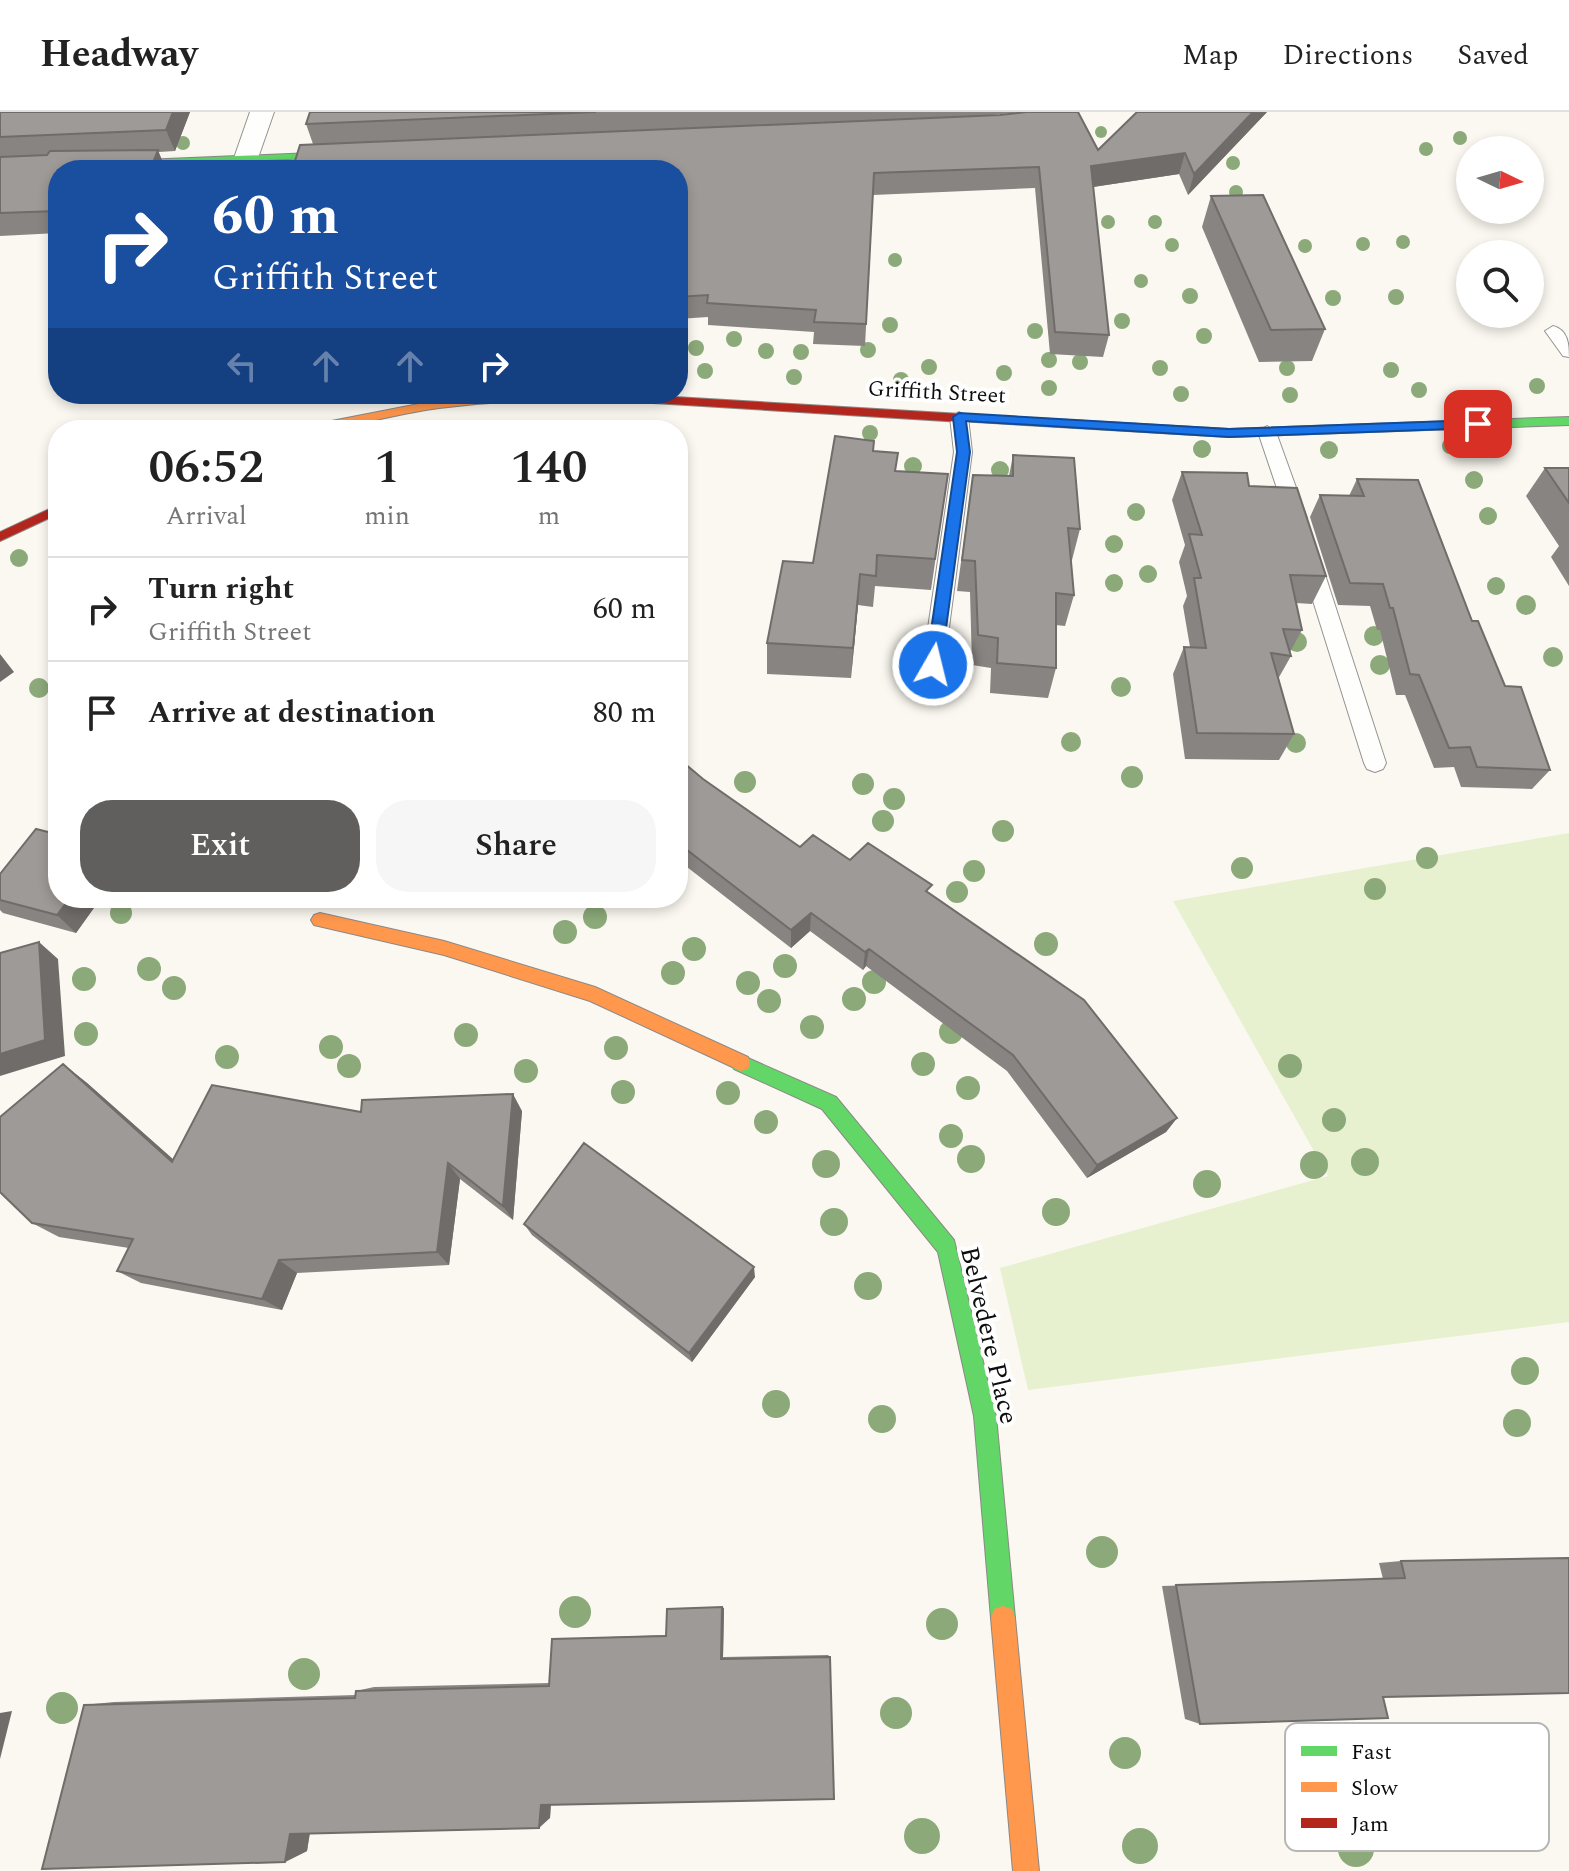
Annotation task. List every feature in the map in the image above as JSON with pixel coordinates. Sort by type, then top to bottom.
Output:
[{"type":"street","points":[[246,158],[262,112]]},
{"type":"street","points":[[201,160],[374,152]]},
{"type":"street","points":[[0,169],[48,167]]},
{"type":"street","name":"Griffith Street","points":[[688,402],[1229,433],[1569,421]]},
{"type":"street","name":"Griffith Street","points":[[357,420],[439,404]]},
{"type":"street","points":[[0,537],[48,514]]},
{"type":"street","name":"Belvedere Place","points":[[320,920],[444,948],[595,995],[829,1103],[947,1247],[985,1416],[1026,1871]]},
{"type":"lane","points":[[1553,331],[1569,352]]},
{"type":"lane","points":[[929,696],[963,452],[959,417]]},
{"type":"lane","points":[[1267,432],[1281,466],[1375,763]]},
{"type":"green space","points":[[1569,833],[1569,1322],[1028,1390],[1000,1268],[1328,1176],[1173,901]]},
{"type":"building","points":[[0,112],[173,112],[166,130],[0,137]]},
{"type":"building","points":[[310,112],[596,112],[306,124]]},
{"type":"building","points":[[1078,112],[1098,150],[1137,112],[1253,112],[1194,174],[1185,153],[1091,166],[1109,335],[1055,332],[1039,167],[874,173],[866,324],[814,322],[816,310],[707,303],[708,295],[688,296],[688,160],[295,160],[300,145]]},
{"type":"building","points":[[158,150],[154,160],[48,160],[48,211],[0,213],[0,157],[47,155],[50,151]]},
{"type":"building","points":[[1263,195],[1325,329],[1271,330],[1211,196]]},
{"type":"building","points":[[835,436],[874,441],[873,451],[898,453],[895,471],[948,474],[935,559],[877,555],[876,576],[860,574],[853,648],[767,643],[783,561],[813,563]]},
{"type":"building","points":[[1013,455],[1074,458],[1080,529],[1068,528],[1074,595],[1056,593],[1056,668],[997,663],[998,638],[978,635],[975,561],[962,560],[973,475],[1013,476]]},
{"type":"building","points":[[1545,468],[1569,468],[1569,503]]},
{"type":"building","points":[[1182,472],[1247,473],[1249,486],[1297,488],[1326,576],[1290,575],[1302,630],[1283,629],[1291,656],[1271,653],[1294,734],[1197,733],[1184,647],[1206,648],[1194,578],[1201,578],[1189,534],[1202,535]]},
{"type":"building","points":[[1357,479],[1418,480],[1472,621],[1478,621],[1505,686],[1521,687],[1550,770],[1477,767],[1470,747],[1449,748],[1419,675],[1410,674],[1393,608],[1390,608],[1383,584],[1350,583],[1320,495],[1364,496]]},
{"type":"building","points":[[688,766],[800,847],[813,835],[850,860],[868,843],[932,885],[926,891],[1084,1000],[1177,1118],[1097,1165],[1013,1055],[869,949],[865,952],[811,913],[791,930],[688,851]]},
{"type":"building","points":[[36,829],[48,832],[48,908],[62,908],[57,915],[0,900],[0,874]]},
{"type":"building","points":[[39,942],[45,1040],[0,1054],[0,953]]},
{"type":"building","points":[[63,1064],[172,1162],[212,1085],[361,1112],[362,1100],[513,1094],[503,1206],[448,1163],[437,1252],[279,1260],[262,1299],[117,1271],[133,1239],[32,1223],[0,1192],[0,1117]]},
{"type":"building","points":[[584,1143],[754,1267],[689,1353],[524,1224]]},
{"type":"building","points":[[1569,1558],[1569,1693],[1383,1697],[1388,1718],[1200,1724],[1176,1585],[1405,1578],[1401,1561]]},
{"type":"building","points":[[722,1607],[721,1659],[830,1657],[834,1799],[541,1805],[539,1828],[290,1834],[285,1862],[42,1869],[84,1705],[355,1698],[356,1691],[549,1686],[552,1639],[666,1636],[667,1609]]},
{"type":"traffic: fast","points":[[201,160],[357,153]]},
{"type":"traffic: fast","points":[[0,169],[48,167]]},
{"type":"traffic: fast","points":[[962,418],[1229,433],[1569,421]]},
{"type":"traffic: fast","points":[[741,1063],[829,1103],[947,1247],[985,1416],[1003,1618]]},
{"type":"traffic: slow","points":[[357,420],[439,404]]},
{"type":"traffic: slow","points":[[320,920],[444,948],[595,995],[741,1063]]},
{"type":"traffic: slow","points":[[1003,1618],[1026,1871]]},
{"type":"traffic: jam","points":[[688,402],[962,418]]},
{"type":"traffic: jam","points":[[0,537],[48,514]]},
{"type":"route","points":[[933,665],[963,452],[959,417],[1229,433],[1478,424]]}]
